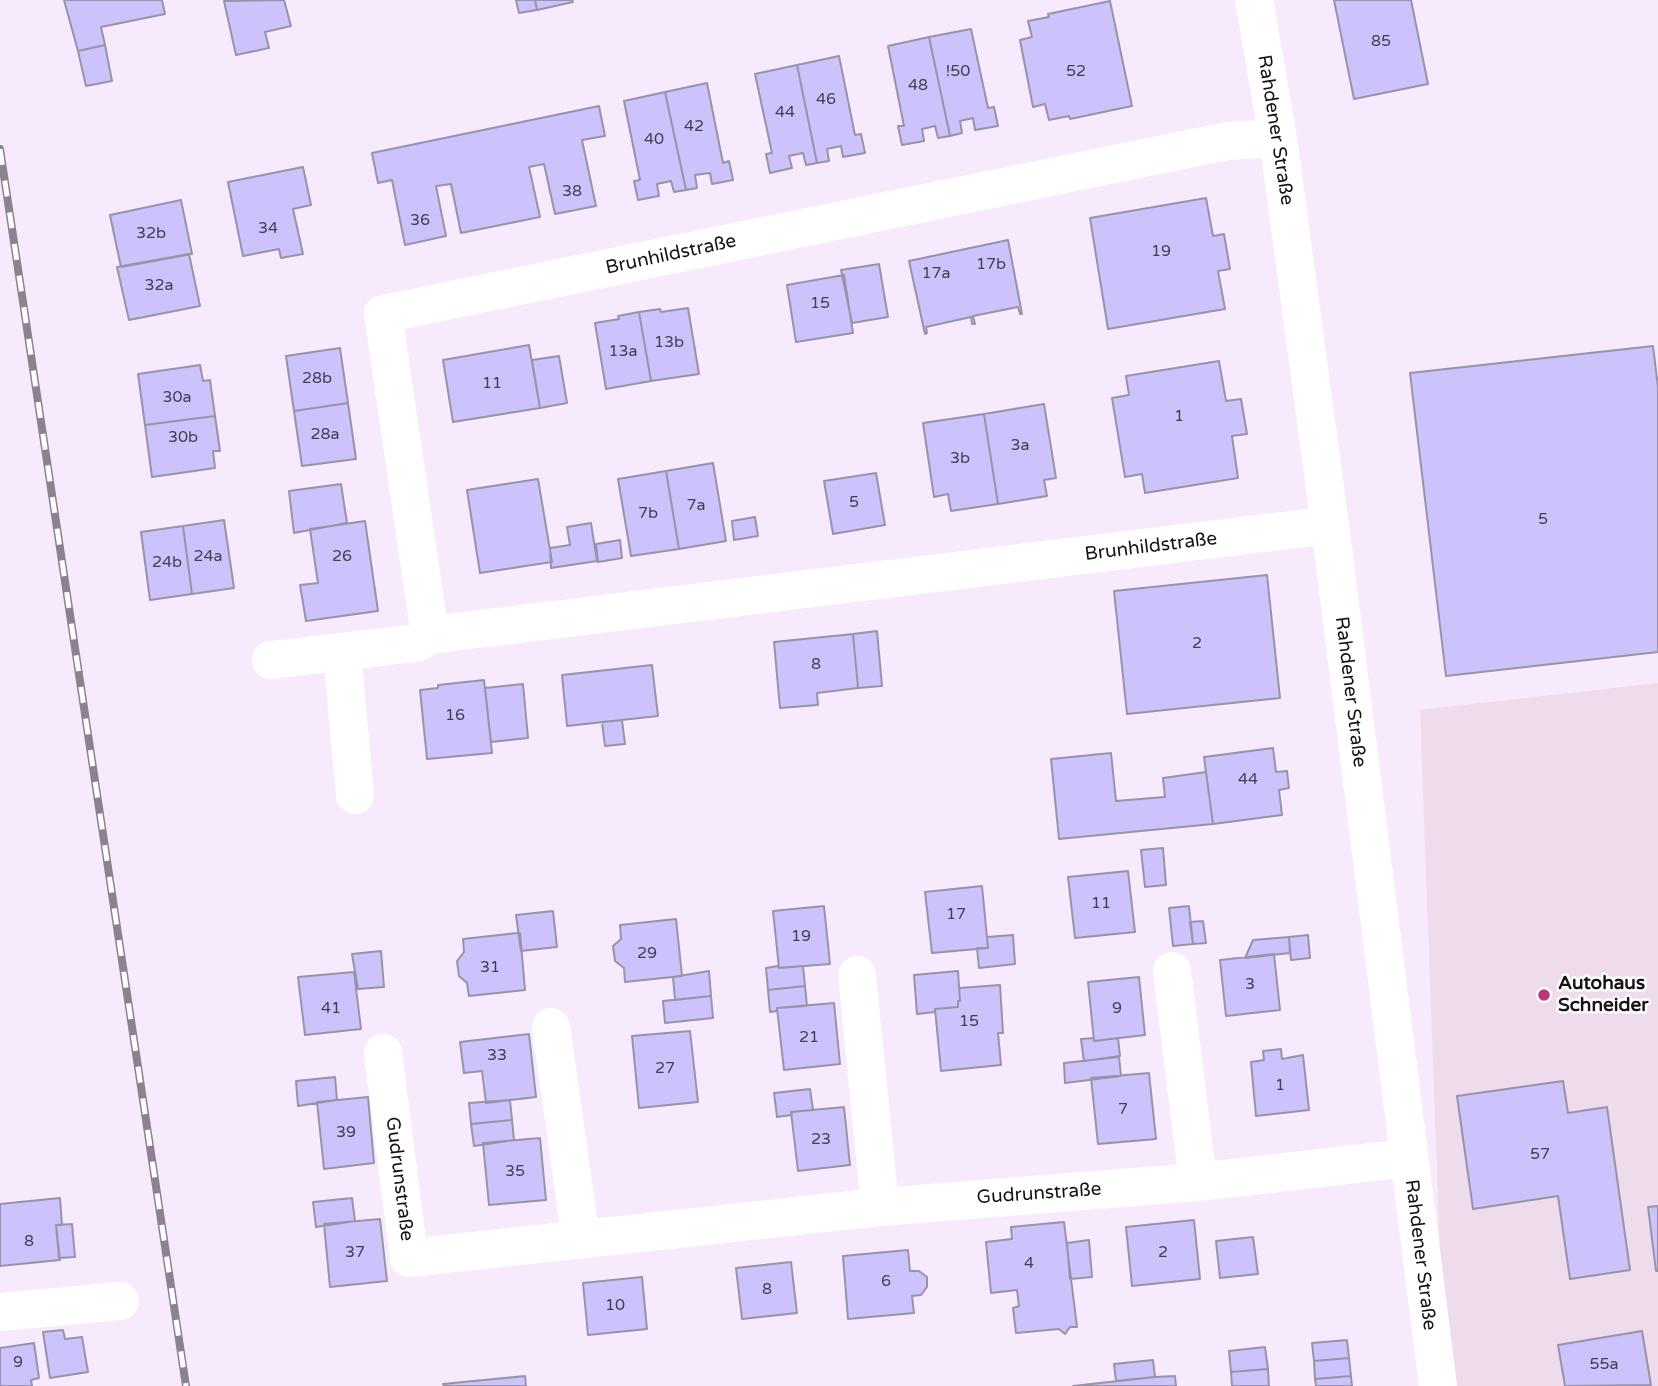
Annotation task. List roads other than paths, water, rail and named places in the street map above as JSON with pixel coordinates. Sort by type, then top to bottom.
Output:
[{"type":"street","name":"Rahdener Straße","points":[[1254,0],[1278,138],[1438,1386]]},
{"type":"street","name":"Brunhildstraße","points":[[430,635],[383,314],[1227,141],[1278,138]]},
{"type":"street","name":"Brunhildstraße","points":[[271,660],[416,643],[430,635],[1329,525]]},
{"type":"street","points":[[342,653],[355,794]]},
{"type":"street","points":[[1172,971],[1198,1182]]},
{"type":"street","points":[[857,975],[880,1206]]},
{"type":"street","points":[[551,1027],[581,1240]]},
{"type":"street","name":"Gudrunstraße","points":[[383,1053],[409,1258],[880,1206],[1198,1182],[1408,1158]]},
{"type":"street","points":[[0,1312],[120,1301]]},
{"type":"railway","points":[[0,149],[186,1386]]},
{"type":"place","name":"Autohaus Schneider","points":[[1544,995]]}]
